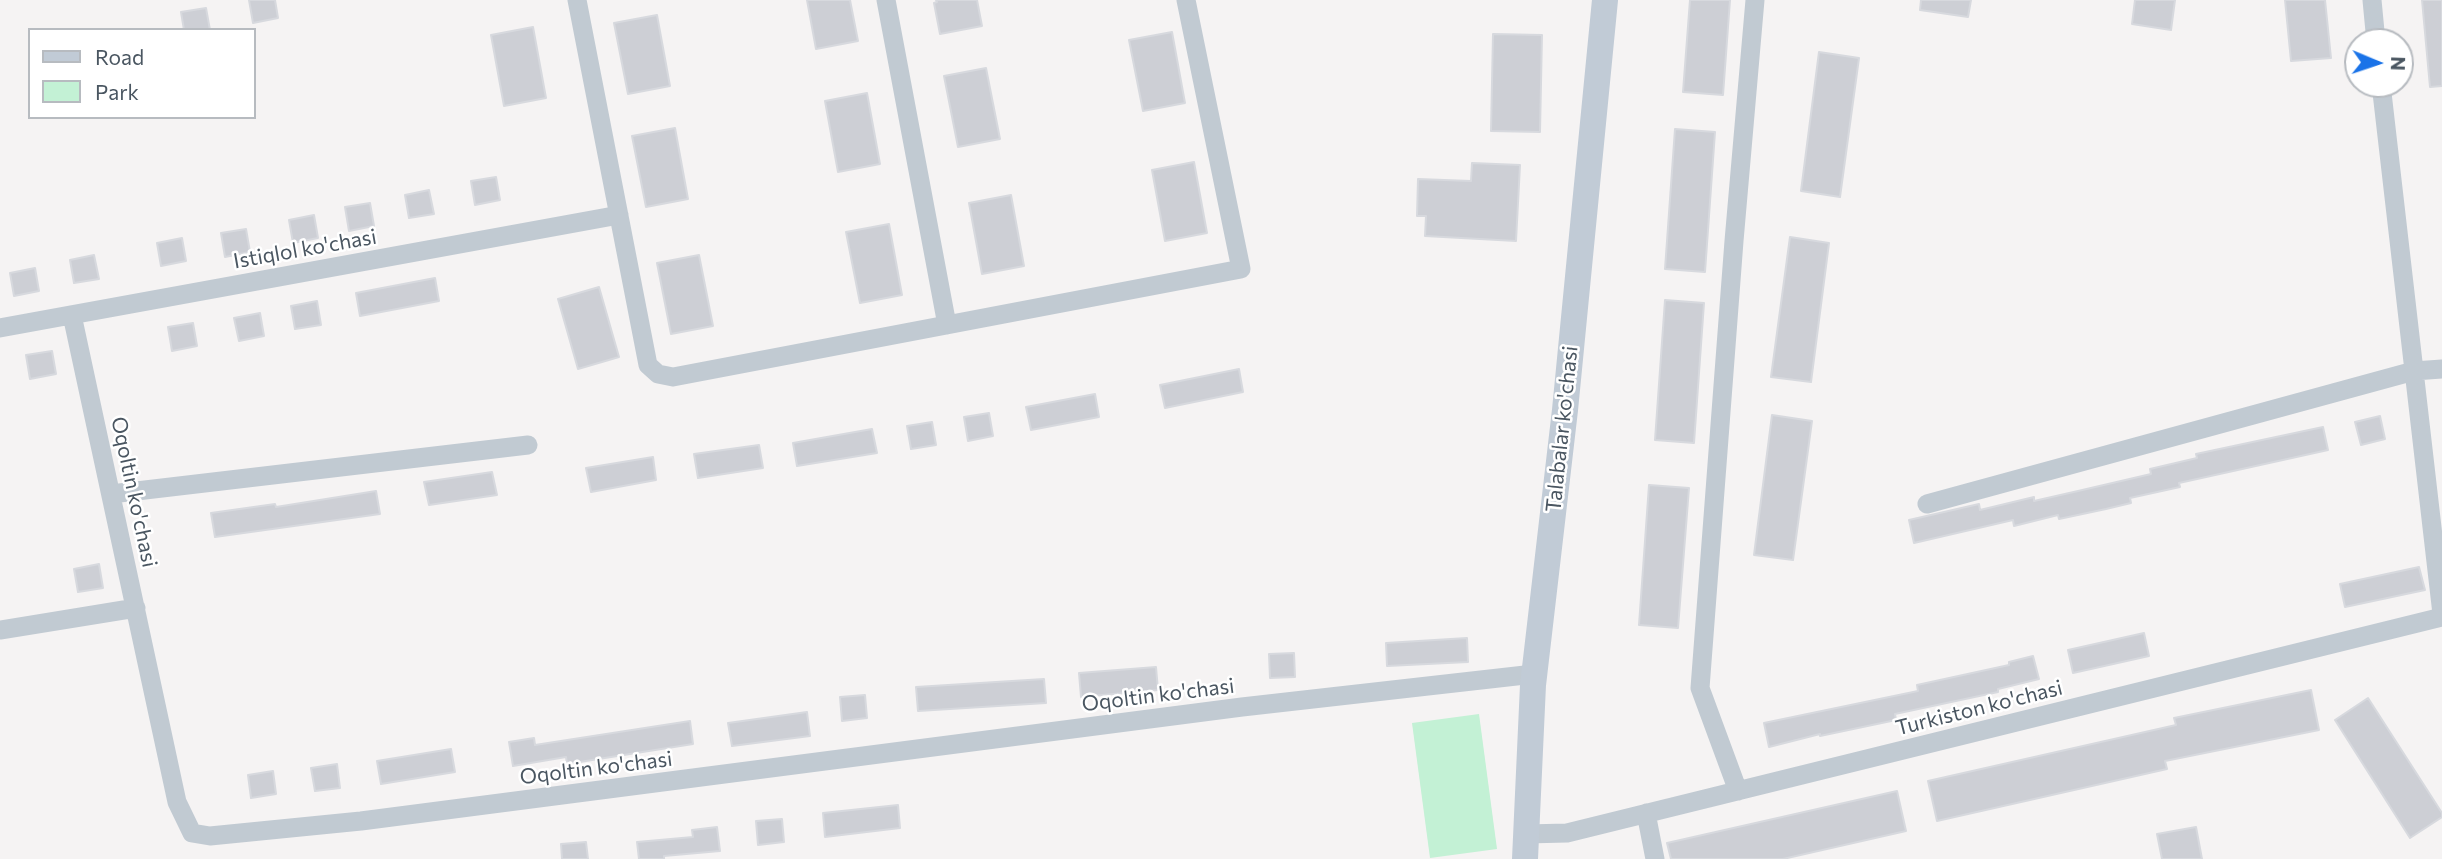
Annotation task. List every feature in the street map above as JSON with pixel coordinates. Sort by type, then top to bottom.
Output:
[{"type":"street","points":[[577,0],[648,365],[658,374],[673,377],[1241,269],[1186,0]]},
{"type":"street","points":[[886,0],[947,325]]},
{"type":"street","name":"Talabalar ko'chasi","points":[[1526,847],[1534,674],[1563,423],[1605,0]]},
{"type":"street","points":[[1738,791],[1700,688],[1755,0]]},
{"type":"street","points":[[2372,0],[2375,28]]},
{"type":"street","points":[[2383,98],[2442,616]]},
{"type":"street","name":"Istiqlol ko'chasi","points":[[0,328],[619,215]]},
{"type":"street","name":"Oqoltin ko'chasi","points":[[72,315],[177,802],[192,833],[211,836],[361,821],[1242,707],[1534,674]]},
{"type":"street","points":[[1927,504],[2414,371],[2442,369]]},
{"type":"street","points":[[111,494],[528,445]]},
{"type":"street","points":[[0,630],[136,608]]},
{"type":"street","name":"Turkiston ko'chasi","points":[[1526,847],[1567,833],[1646,813],[2442,616]]},
{"type":"street","points":[[1646,813],[1655,859]]},
{"type":"green space","points":[[1479,714],[1497,849],[1430,858],[1412,723]]},
{"type":"building","points":[[249,0],[275,0],[278,18],[253,23]]},
{"type":"building","points":[[807,0],[850,0],[858,41],[816,49]]},
{"type":"building","points":[[936,0],[977,0],[982,26],[940,34],[934,3]]},
{"type":"building","points":[[1690,0],[1730,0],[1723,95],[1683,92]]},
{"type":"building","points":[[1921,0],[1971,0],[1968,17],[1920,10]]},
{"type":"building","points":[[2135,0],[2175,0],[2171,30],[2132,24]]},
{"type":"building","points":[[2285,0],[2325,0],[2331,58],[2291,61]]},
{"type":"building","points":[[2422,0],[2442,0],[2442,86],[2430,87]]},
{"type":"building","points":[[206,8],[210,28],[184,28],[181,12]]},
{"type":"building","points":[[657,15],[670,86],[628,94],[614,23]]},
{"type":"building","points":[[533,27],[546,98],[504,106],[491,35]]},
{"type":"building","points":[[1172,32],[1185,103],[1143,111],[1129,40]]},
{"type":"building","points":[[1493,34],[1542,35],[1540,132],[1491,131]]},
{"type":"building","points":[[1819,52],[1859,58],[1840,197],[1801,191]]},
{"type":"building","points":[[986,68],[1000,139],[958,147],[944,76]]},
{"type":"building","points":[[867,93],[880,164],[838,172],[825,101]]},
{"type":"building","points":[[675,128],[688,199],[646,207],[632,136]]},
{"type":"building","points":[[1675,129],[1715,132],[1705,272],[1665,269]]},
{"type":"building","points":[[1194,162],[1207,233],[1165,241],[1152,170]]},
{"type":"building","points":[[1472,163],[1520,165],[1516,241],[1425,236],[1426,216],[1417,216],[1418,179],[1471,181]]},
{"type":"building","points":[[496,177],[500,200],[475,205],[471,181]]},
{"type":"building","points":[[429,190],[434,214],[409,218],[405,195]]},
{"type":"building","points":[[1011,195],[1024,266],[982,274],[969,203]]},
{"type":"building","points":[[370,203],[374,226],[349,231],[345,207]]},
{"type":"building","points":[[314,215],[318,238],[293,243],[289,220]]},
{"type":"building","points":[[889,224],[902,295],[860,303],[846,232]]},
{"type":"building","points":[[246,229],[250,252],[225,257],[221,233]]},
{"type":"building","points":[[1790,237],[1829,243],[1811,382],[1771,377]]},
{"type":"building","points":[[182,238],[186,261],[161,266],[157,243]]},
{"type":"building","points":[[94,255],[99,279],[74,283],[70,260]]},
{"type":"building","points":[[699,255],[713,326],[671,334],[657,263]]},
{"type":"building","points":[[35,268],[39,291],[14,296],[10,273]]},
{"type":"building","points":[[435,278],[439,301],[360,316],[356,293]]},
{"type":"building","points":[[599,287],[619,357],[578,369],[558,299]]},
{"type":"building","points":[[1665,300],[1704,303],[1694,443],[1655,440]]},
{"type":"building","points":[[317,301],[321,325],[295,329],[291,306]]},
{"type":"building","points":[[260,313],[264,336],[239,341],[234,318]]},
{"type":"building","points":[[193,323],[197,346],[172,351],[168,327]]},
{"type":"building","points":[[52,351],[56,374],[30,379],[26,355]]},
{"type":"building","points":[[1239,369],[1243,392],[1165,408],[1160,385]]},
{"type":"building","points":[[1095,394],[1099,417],[1031,430],[1026,407]]},
{"type":"building","points":[[989,413],[993,436],[968,441],[964,417]]},
{"type":"building","points":[[1772,415],[1812,421],[1793,560],[1754,555]]},
{"type":"building","points":[[2380,416],[2385,439],[2361,445],[2355,422]]},
{"type":"building","points":[[932,422],[936,445],[911,449],[907,426]]},
{"type":"building","points":[[2323,427],[2328,450],[2179,483],[2180,487],[2130,498],[2131,503],[2106,509],[2059,519],[2058,515],[2014,526],[2013,520],[1914,543],[1909,520],[1979,504],[1980,510],[2034,497],[2034,501],[2151,474],[2150,469],[2197,458],[2196,454]]},
{"type":"building","points":[[872,429],[877,453],[797,466],[793,443]]},
{"type":"building","points":[[759,445],[763,468],[698,478],[694,454]]},
{"type":"building","points":[[653,457],[656,480],[591,492],[586,468]]},
{"type":"building","points":[[492,472],[497,495],[429,505],[424,482]]},
{"type":"building","points":[[1649,485],[1689,488],[1678,628],[1639,625]]},
{"type":"building","points":[[376,491],[380,514],[215,537],[211,513],[275,504],[276,507]]},
{"type":"building","points":[[99,564],[103,588],[78,592],[74,569]]},
{"type":"building","points":[[2419,567],[2425,590],[2345,607],[2340,584]]},
{"type":"building","points":[[2144,633],[2149,656],[2073,673],[2068,650]]},
{"type":"building","points":[[1467,638],[1468,662],[1387,666],[1386,643]]},
{"type":"building","points":[[1294,653],[1295,677],[1270,678],[1269,654]]},
{"type":"building","points":[[2033,656],[2039,679],[1998,689],[1998,692],[1895,714],[1896,720],[1820,734],[1769,747],[1764,723],[1918,691],[1917,685],[2009,665],[2009,662]]},
{"type":"building","points":[[1156,667],[1158,690],[1081,697],[1079,673]]},
{"type":"building","points":[[1044,679],[1046,703],[918,711],[916,687]]},
{"type":"building","points":[[2311,690],[2319,730],[2165,761],[2167,769],[1937,821],[1928,781],[2176,725],[2174,718]]},
{"type":"building","points":[[865,695],[867,718],[842,721],[840,697]]},
{"type":"building","points":[[2368,698],[2442,813],[2442,817],[2410,838],[2335,720]]},
{"type":"building","points":[[807,712],[810,736],[732,746],[728,723]]},
{"type":"building","points":[[690,721],[693,744],[567,764],[566,757],[513,766],[509,742],[534,738],[535,745]]},
{"type":"building","points":[[451,749],[455,772],[381,784],[377,761]]},
{"type":"building","points":[[337,764],[340,788],[315,791],[311,768]]},
{"type":"building","points":[[273,771],[276,794],[251,798],[248,775]]},
{"type":"building","points":[[1897,791],[1906,831],[1783,859],[1671,859],[1667,843]]},
{"type":"building","points":[[898,805],[900,828],[825,837],[823,813]]},
{"type":"building","points":[[782,819],[784,842],[758,845],[756,821]]},
{"type":"building","points":[[717,827],[720,851],[664,856],[664,859],[639,859],[637,842],[693,837],[692,830]]},
{"type":"building","points":[[2196,827],[2202,859],[2162,859],[2157,834]]},
{"type":"building","points":[[586,842],[588,859],[562,859],[561,844]]}]
